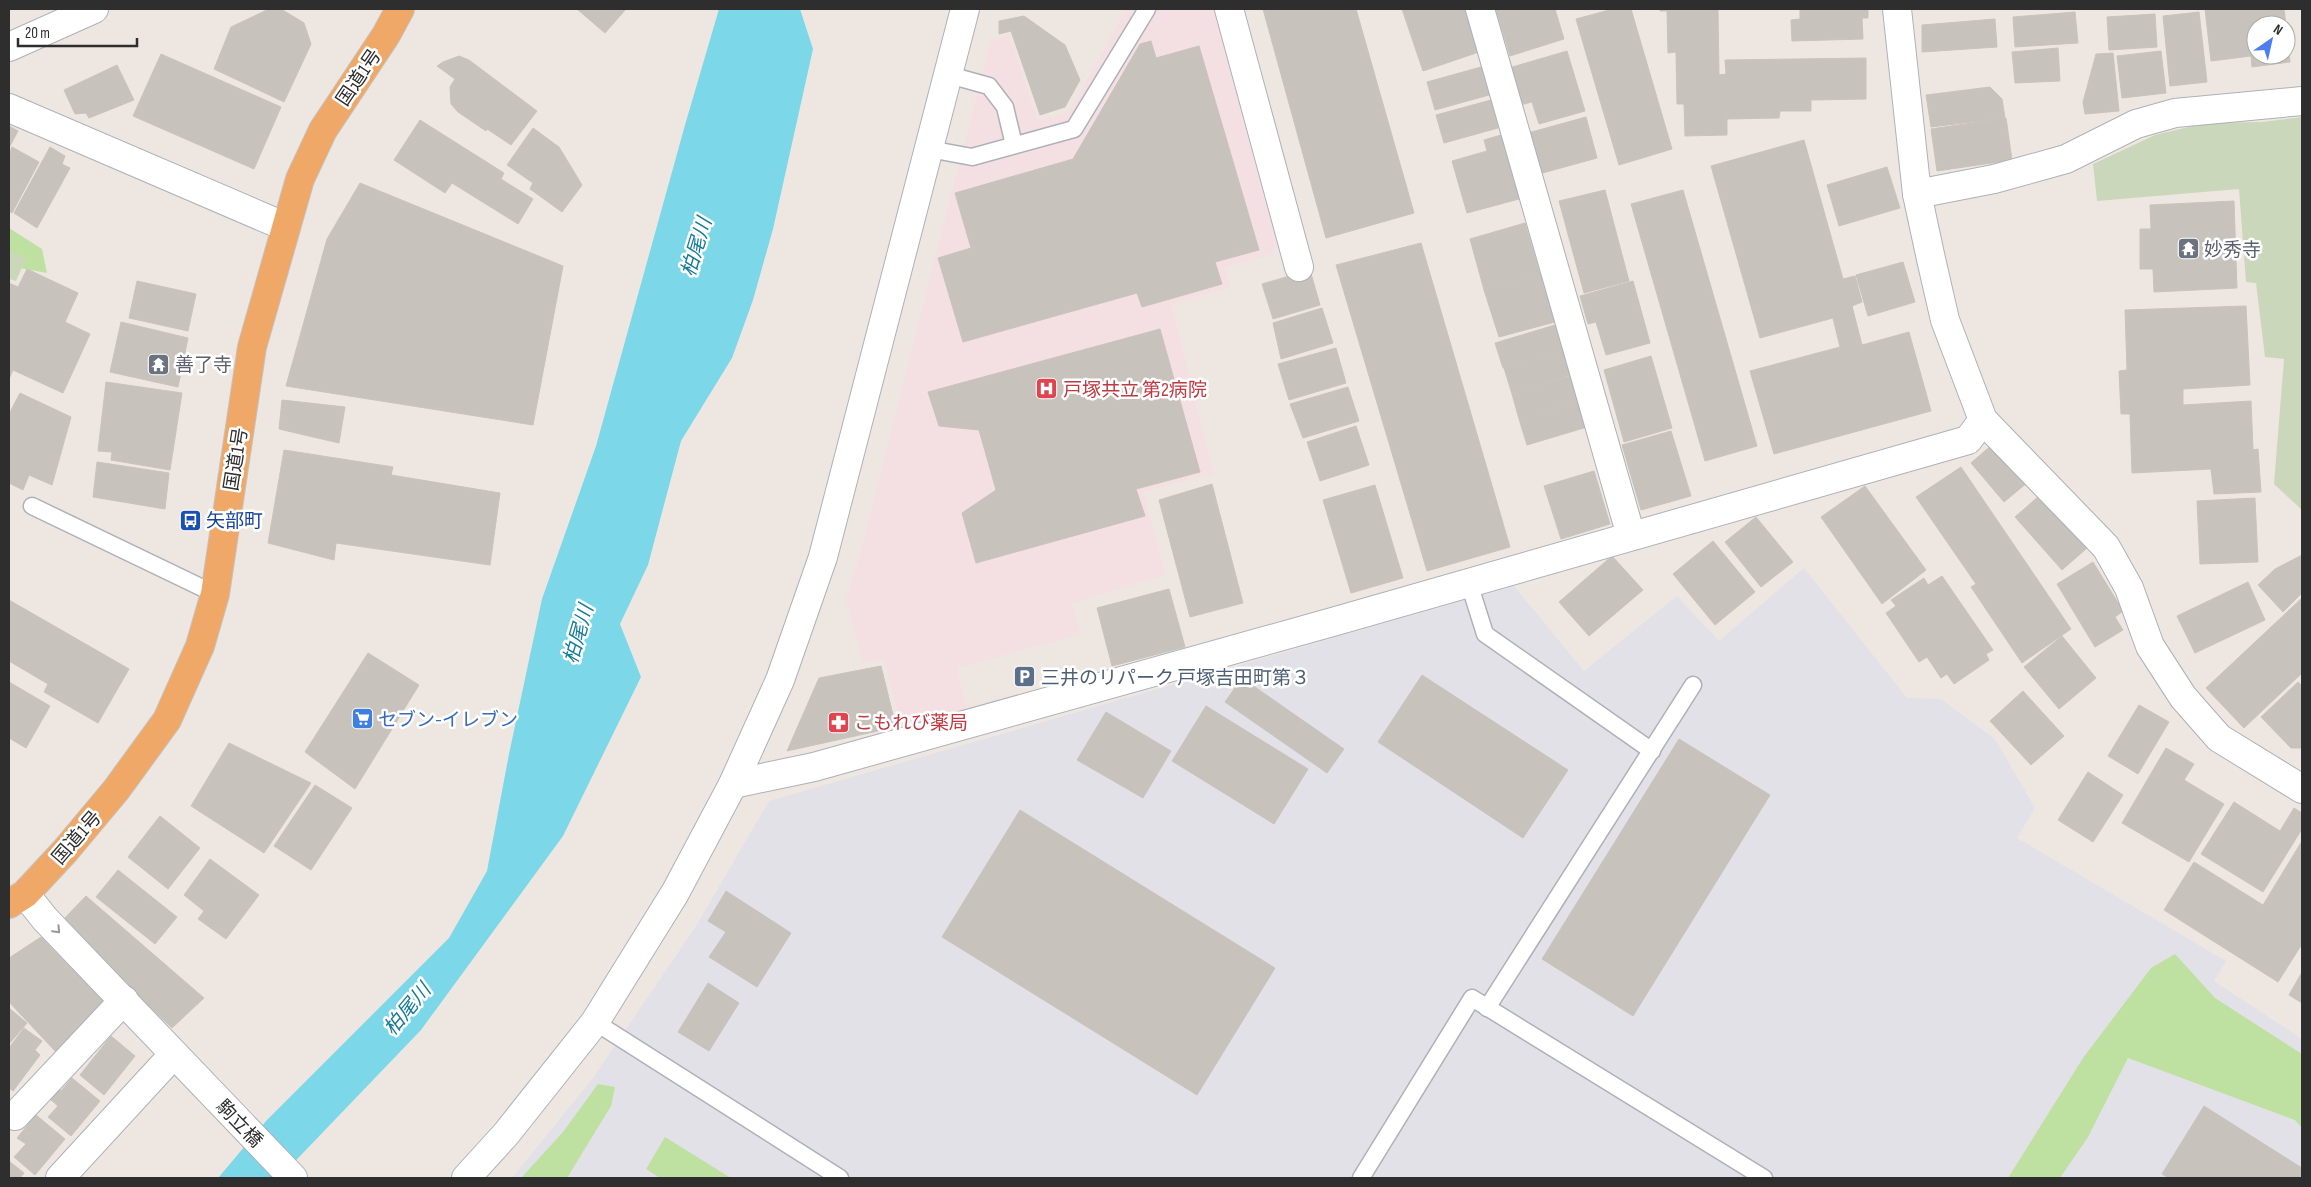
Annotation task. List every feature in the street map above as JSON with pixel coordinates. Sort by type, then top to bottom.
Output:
[{"type":"highway","name":"国道1号","points":[[17,899],[65,851],[116,790],[167,720],[200,646],[215,594],[252,347],[300,178],[323,130],[386,35],[400,9]]},
{"type":"street","points":[[9,47],[94,9]]},
{"type":"street","points":[[466,1178],[506,1134],[595,1022],[675,893],[733,784],[780,680],[823,557],[949,76],[964,9]]},
{"type":"street","points":[[1229,9],[1299,267]]},
{"type":"street","points":[[1480,9],[1631,536]]},
{"type":"street","points":[[1897,9],[1917,194],[1945,320],[1983,420],[2106,547],[2129,588],[2150,646],[2183,697],[2219,738],[2302,790]]},
{"type":"street","points":[[1917,194],[1994,179],[2066,159],[2136,124],[2175,113],[2302,101]]},
{"type":"street","points":[[9,108],[286,227]]},
{"type":"street","points":[[733,784],[814,767],[1469,583],[1968,440],[1983,420]]},
{"type":"street","name":"駒立橋","points":[[17,899],[45,918],[293,1178]]},
{"type":"street","points":[[15,1116],[124,1000]]},
{"type":"street","points":[[60,1178],[180,1061]]},
{"type":"lane","points":[[929,149],[972,157],[1074,129],[1146,9]]},
{"type":"lane","points":[[949,76],[989,86],[1005,107],[1014,145]]},
{"type":"lane","points":[[32,506],[215,594]]},
{"type":"lane","points":[[1469,583],[1485,634],[1652,751]]},
{"type":"lane","points":[[1487,1008],[1693,685]]},
{"type":"lane","points":[[1361,1178],[1472,998],[1764,1178]]},
{"type":"lane","points":[[595,1022],[840,1178]]},
{"type":"shaded area","name":"戸塚共立 第2病院","points":[[1126,9],[1217,9],[1281,234],[1272,254],[1225,267],[1230,287],[1172,304],[1213,473],[1143,492],[1166,575],[1072,603],[1081,634],[957,668],[967,710],[901,726],[884,659],[863,663],[846,600],[861,550],[990,42],[1009,34],[1038,120],[1069,112]]},
{"type":"shaded area","points":[[1804,568],[1907,698],[1941,699],[1995,739],[2035,808],[2017,838],[2226,961],[2214,981],[2302,1039],[2302,1178],[512,1178],[593,1078],[696,926],[769,801],[1514,586],[1584,671],[1677,596],[1719,641]]},
{"type":"green space","points":[[2302,117],[2302,510],[2274,484],[2284,359],[2265,357],[2256,283],[2246,282],[2239,189],[2097,201],[2093,164],[2155,135],[2205,123],[2262,122]]},
{"type":"green space","points":[[9,228],[42,249],[47,273],[9,266]]},
{"type":"green space","points":[[9,251],[26,258],[16,281],[9,279]]},
{"type":"green space","points":[[2175,954],[2215,998],[2302,1054],[2302,1128],[2295,1120],[2128,1058],[2088,1137],[2060,1178],[2008,1178],[2083,1058],[2151,968]]},
{"type":"green space","points":[[598,1084],[615,1087],[611,1106],[567,1178],[521,1178],[563,1132]]},
{"type":"green space","points":[[665,1137],[731,1178],[660,1178],[646,1169]]},
{"type":"water","name":"柏尾川","points":[[719,9],[800,9],[813,49],[773,229],[753,300],[732,358],[681,441],[648,565],[620,624],[641,677],[563,836],[421,1030],[279,1178],[218,1178],[266,1121],[449,938],[487,871],[509,754],[542,599],[596,446]]},
{"type":"building","points":[[269,9],[281,9],[304,23],[311,44],[284,102],[214,69],[231,27]]},
{"type":"building","points":[[577,9],[626,9],[605,33]]},
{"type":"building","points":[[1263,9],[1356,9],[1414,213],[1326,238]]},
{"type":"building","points":[[1402,9],[1465,9],[1479,52],[1423,71]]},
{"type":"building","points":[[1496,9],[1555,9],[1564,39],[1510,56]]},
{"type":"building","points":[[1613,9],[1631,9],[1672,149],[1619,165],[1576,19]]},
{"type":"building","points":[[1660,9],[1718,9],[1719,75],[1726,74],[1725,60],[1866,58],[1866,99],[1811,100],[1811,111],[1780,111],[1779,118],[1727,119],[1727,135],[1685,136],[1684,104],[1677,104],[1676,52],[1668,53],[1667,11],[1660,11]]},
{"type":"building","points":[[1800,9],[1868,9],[1868,18],[1862,18],[1863,39],[1792,41],[1791,20],[1800,19]]},
{"type":"building","points":[[2205,9],[2284,9],[2285,15],[2246,15],[2246,57],[2211,61]]},
{"type":"building","points":[[2075,12],[2078,43],[2015,47],[2013,17]]},
{"type":"building","points":[[2199,12],[2207,82],[2170,86],[2163,16]]},
{"type":"building","points":[[2155,14],[2157,47],[2109,50],[2107,17]]},
{"type":"building","points":[[1024,16],[1065,45],[1080,80],[1065,107],[1040,115],[1011,31],[999,34],[999,21]]},
{"type":"building","points":[[1995,19],[1997,47],[1922,52],[1922,25]]},
{"type":"building","points":[[1151,41],[1156,58],[1199,46],[1259,250],[1215,262],[1222,284],[1142,307],[1137,293],[963,342],[938,258],[971,248],[955,193],[1073,159],[1140,44]]},
{"type":"building","points":[[2058,48],[2060,81],[2015,83],[2012,52]]},
{"type":"building","points":[[1567,51],[1585,111],[1539,124],[1532,102],[1520,105],[1509,68]]},
{"type":"building","points":[[2161,51],[2166,93],[2122,98],[2117,56]]},
{"type":"building","points":[[2113,53],[2119,111],[2085,114],[2083,102],[2096,54]]},
{"type":"building","points":[[161,54],[281,107],[254,169],[133,116]]},
{"type":"building","points":[[459,56],[469,60],[537,111],[511,145],[458,112],[451,104],[450,87],[455,79],[437,66]]},
{"type":"building","points":[[117,65],[134,100],[89,118],[86,113],[75,114],[64,90]]},
{"type":"building","points":[[1481,67],[1489,95],[1435,110],[1427,82]]},
{"type":"building","points":[[1990,87],[2002,99],[2005,118],[1931,127],[1926,95]]},
{"type":"building","points":[[1491,100],[1498,128],[1444,143],[1436,115]]},
{"type":"building","points":[[1586,117],[1597,158],[1539,174],[1528,133]]},
{"type":"building","points":[[2006,118],[2012,160],[1937,171],[1931,129]]},
{"type":"building","points":[[420,120],[504,173],[501,179],[533,199],[518,224],[452,183],[445,193],[394,160]]},
{"type":"building","points":[[9,126],[18,131],[9,148]]},
{"type":"building","points":[[533,128],[559,147],[582,185],[562,212],[530,189],[533,183],[507,165]]},
{"type":"building","points":[[1501,135],[1519,199],[1467,213],[1452,161],[1487,151],[1484,140]]},
{"type":"building","points":[[1804,140],[1843,279],[1855,276],[1862,302],[1852,306],[1862,345],[1909,332],[1931,411],[1774,454],[1750,371],[1840,347],[1833,318],[1760,338],[1711,166]]},
{"type":"building","points":[[12,147],[39,162],[12,213],[9,211],[9,154]]},
{"type":"building","points":[[50,147],[65,156],[62,164],[70,168],[37,228],[14,213]]},
{"type":"building","points":[[1887,167],[1900,208],[1839,226],[1827,185]]},
{"type":"building","points":[[360,183],[563,266],[533,425],[286,386],[327,239]]},
{"type":"building","points":[[1605,190],[1629,281],[1584,293],[1559,201]]},
{"type":"building","points":[[1683,190],[1757,446],[1705,461],[1631,204]]},
{"type":"building","name":"妙秀寺","points":[[2234,201],[2237,288],[2154,292],[2153,269],[2140,269],[2140,229],[2151,229],[2150,205]]},
{"type":"building","points":[[1525,223],[1540,274],[1484,290],[1470,239]]},
{"type":"building","points":[[1421,243],[1510,547],[1427,571],[1336,265]]},
{"type":"building","points":[[1903,262],[1915,302],[1868,316],[1856,275]]},
{"type":"building","points":[[27,269],[78,293],[65,322],[90,334],[63,393],[13,370],[9,379],[9,283],[18,287]]},
{"type":"building","points":[[1310,270],[1320,305],[1273,319],[1262,284]]},
{"type":"building","points":[[1540,274],[1555,322],[1499,337],[1484,290]]},
{"type":"building","points":[[137,281],[196,294],[188,331],[129,318]]},
{"type":"building","points":[[1633,281],[1650,343],[1606,355],[1596,322],[1588,324],[1580,296]]},
{"type":"building","points":[[2246,306],[2250,385],[2183,389],[2183,405],[2251,401],[2253,450],[2258,449],[2261,492],[2214,494],[2211,469],[2132,473],[2130,414],[2121,414],[2119,371],[2127,370],[2125,310]]},
{"type":"building","points":[[1322,308],[1333,343],[1281,359],[1273,323]]},
{"type":"building","points":[[121,322],[188,338],[178,387],[110,372]]},
{"type":"building","points":[[1555,325],[1563,350],[1503,368],[1495,343]]},
{"type":"building","points":[[1160,329],[1200,472],[1136,489],[1145,516],[976,563],[962,513],[996,490],[979,430],[939,426],[928,392]]},
{"type":"building","points":[[1336,348],[1346,383],[1289,400],[1278,364]]},
{"type":"building","points":[[1563,350],[1571,375],[1512,394],[1504,368]]},
{"type":"building","points":[[1651,356],[1672,428],[1624,442],[1604,370]]},
{"type":"building","points":[[1571,376],[1579,401],[1519,419],[1512,394]]},
{"type":"building","points":[[106,382],[182,393],[170,470],[111,460],[112,452],[98,451]]},
{"type":"building","points":[[1348,387],[1359,421],[1303,438],[1290,404]]},
{"type":"building","points":[[20,393],[71,417],[52,485],[29,475],[23,490],[9,483],[9,414]]},
{"type":"building","points":[[282,400],[345,407],[339,443],[279,429]]},
{"type":"building","points":[[1579,401],[1587,427],[1527,445],[1519,419]]},
{"type":"building","points":[[1356,426],[1369,465],[1320,481],[1307,442]]},
{"type":"building","points":[[1671,431],[1691,496],[1641,510],[1622,445]]},
{"type":"building","points":[[1994,443],[2028,482],[2004,502],[1971,463]]},
{"type":"building","points":[[284,450],[393,467],[391,475],[500,493],[490,565],[336,543],[334,560],[268,543]]},
{"type":"building","points":[[97,462],[169,473],[165,509],[93,497]]},
{"type":"building","points":[[1961,467],[2071,629],[2022,663],[1971,587],[1976,584],[1916,497]]},
{"type":"building","points":[[1594,471],[1610,524],[1561,539],[1544,486]]},
{"type":"building","points":[[1212,484],[1243,603],[1190,617],[1159,500]]},
{"type":"building","points":[[1375,485],[1403,578],[1351,593],[1323,500]]},
{"type":"building","points":[[1865,486],[1926,570],[1882,604],[1821,517]]},
{"type":"building","points":[[2040,495],[2087,548],[2062,570],[2015,517]]},
{"type":"building","points":[[2255,498],[2258,562],[2200,564],[2197,501]]},
{"type":"building","points":[[1756,517],[1793,562],[1761,587],[1725,542]]},
{"type":"building","points":[[1713,541],[1755,592],[1715,625],[1673,574]]},
{"type":"building","points":[[2302,555],[2302,593],[2283,612],[2258,585],[2275,569]]},
{"type":"building","points":[[1612,556],[1643,590],[1589,636],[1559,602]]},
{"type":"building","points":[[2093,562],[2123,611],[2115,617],[2123,630],[2095,647],[2057,584]]},
{"type":"building","points":[[1942,576],[1993,650],[1986,654],[1989,660],[1954,684],[1947,674],[1941,678],[1927,657],[1919,662],[1886,613],[1896,606],[1891,600],[1924,578],[1928,585]]},
{"type":"building","points":[[2248,582],[2265,620],[2195,653],[2177,616]]},
{"type":"building","points":[[1169,589],[1185,647],[1112,666],[1097,608]]},
{"type":"building","points":[[2302,598],[2302,673],[2244,728],[2206,688]]},
{"type":"building","points":[[9,600],[129,669],[98,723],[44,692],[48,684],[9,661]]},
{"type":"building","points":[[2062,636],[2096,678],[2059,709],[2024,667]]},
{"type":"building","name":"セブン-イレブン","points":[[368,653],[419,685],[355,789],[305,752]]},
{"type":"building","points":[[881,666],[896,727],[787,751],[819,678]]},
{"type":"building","points":[[1422,675],[1568,770],[1523,838],[1378,742]]},
{"type":"building","points":[[1242,678],[1344,749],[1327,773],[1225,702]]},
{"type":"building","points":[[9,682],[50,706],[26,748],[9,738]]},
{"type":"building","points":[[2298,682],[2302,686],[2302,748],[2291,748],[2261,717]]},
{"type":"building","points":[[2023,691],[2064,736],[2031,765],[1990,721]]},
{"type":"building","points":[[2139,705],[2169,722],[2138,774],[2108,756]]},
{"type":"building","points":[[1206,706],[1308,769],[1274,824],[1172,761]]},
{"type":"building","points":[[1106,712],[1171,751],[1143,798],[1077,760]]},
{"type":"building","points":[[1679,739],[1770,795],[1633,1016],[1542,959]]},
{"type":"building","points":[[229,743],[311,783],[264,853],[191,806]]},
{"type":"building","points":[[2166,748],[2194,764],[2184,780],[2224,804],[2189,862],[2122,823]]},
{"type":"building","points":[[2088,772],[2123,795],[2093,842],[2058,820]]},
{"type":"building","points":[[315,785],[352,808],[311,870],[274,846]]},
{"type":"building","points":[[2234,802],[2280,831],[2294,808],[2302,813],[2302,829],[2263,892],[2201,854]]},
{"type":"building","points":[[1020,810],[1275,968],[1197,1095],[942,937]]},
{"type":"building","points":[[160,816],[200,848],[168,889],[128,857]]},
{"type":"building","points":[[2302,841],[2302,944],[2278,982],[2164,910],[2194,862],[2263,905]]},
{"type":"building","points":[[210,859],[259,895],[226,939],[198,919],[204,911],[184,895]]},
{"type":"building","points":[[118,870],[177,917],[155,944],[96,897]]},
{"type":"building","points":[[726,891],[791,933],[757,987],[709,957],[726,932],[708,921]]},
{"type":"building","points":[[86,896],[204,998],[172,1028],[61,922]]},
{"type":"building","points":[[41,937],[105,1003],[56,1052],[9,1002],[9,958]]},
{"type":"building","points":[[2302,972],[2302,1003],[2289,995]]},
{"type":"building","points":[[708,983],[739,1003],[709,1051],[678,1032]]},
{"type":"building","points":[[9,1008],[27,1023],[9,1044]]},
{"type":"building","points":[[24,1028],[42,1041],[35,1050],[40,1055],[13,1091],[9,1088],[9,1048]]},
{"type":"building","points":[[111,1036],[135,1056],[104,1095],[80,1075]]},
{"type":"building","points":[[72,1078],[100,1101],[71,1136],[48,1117],[58,1106],[50,1099],[59,1089],[61,1091]]},
{"type":"building","points":[[2204,1106],[2302,1168],[2302,1178],[2169,1178],[2162,1174]]},
{"type":"building","points":[[36,1115],[65,1139],[35,1175],[14,1157],[26,1144],[17,1138]]},
{"type":"building","points":[[9,1161],[24,1173],[20,1178],[9,1178]]},
{"type":"place","name":"妙秀寺","points":[[2188,249]]},
{"type":"place","name":"善了寺","points":[[159,364]]},
{"type":"place","name":"戸塚共立 第2病院","points":[[1047,389]]},
{"type":"place","name":"矢部町","points":[[190,520]]},
{"type":"place","name":"三井のリパーク 戸塚吉田町第３","points":[[1025,677]]},
{"type":"place","name":"セブン-イレブン","points":[[362,719]]},
{"type":"place","name":"こもれび薬局","points":[[838,722]]}]
